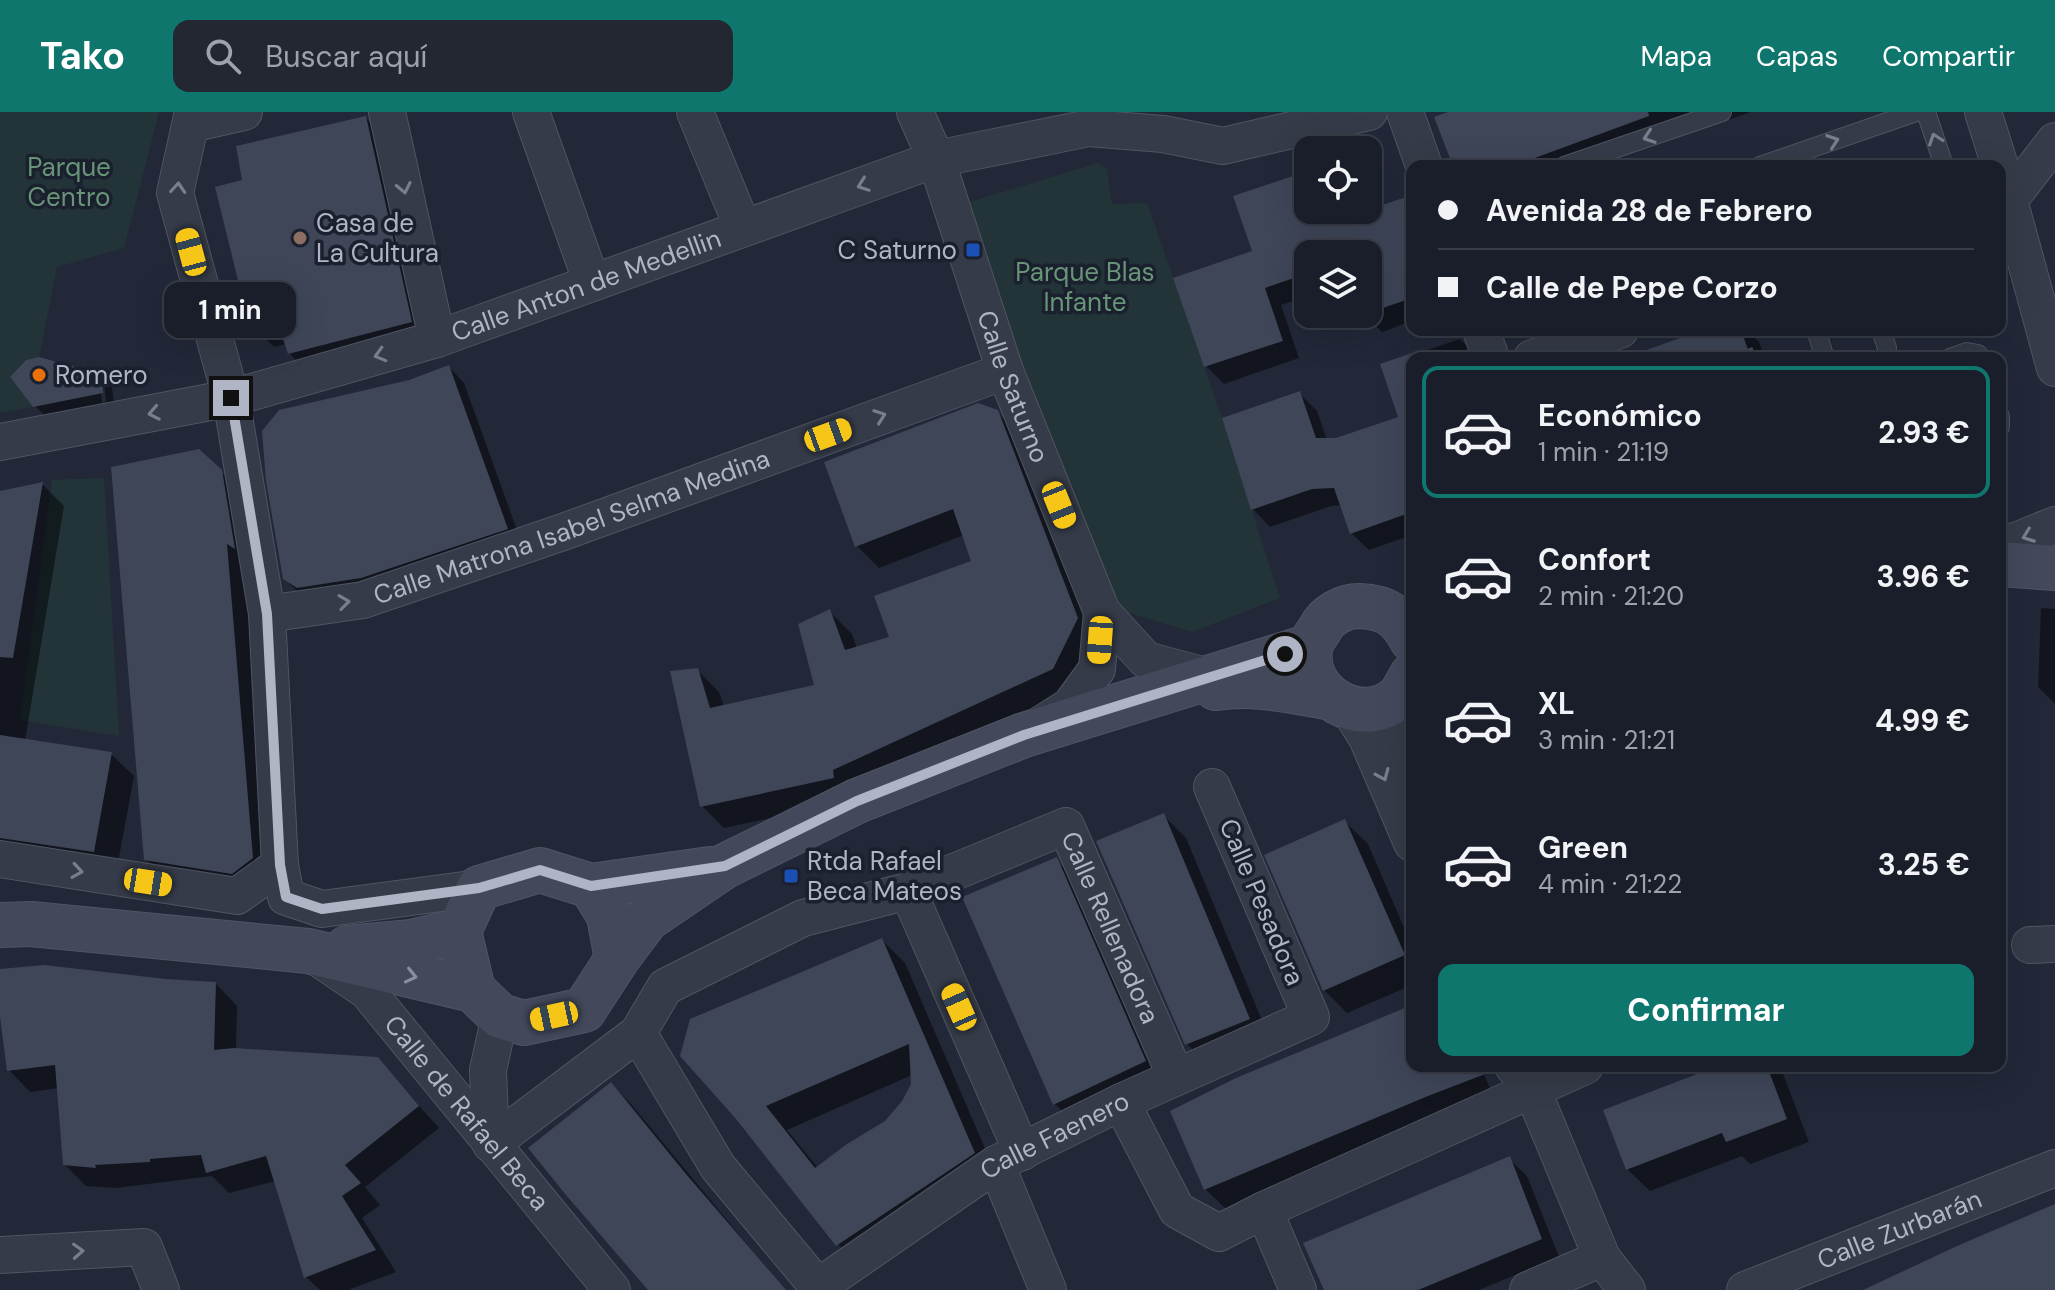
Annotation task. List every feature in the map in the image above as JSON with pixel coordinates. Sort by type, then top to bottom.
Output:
[{"type":"main road","points":[[2006,564],[2055,568]]},
{"type":"main road","points":[[1338,703],[1312,673],[1311,646],[1324,621],[1349,606],[1377,606],[1406,625]]},
{"type":"main road","points":[[308,951],[486,1003],[524,1023],[584,1010],[647,919],[725,866],[857,801],[1024,735],[1311,646]]},
{"type":"main road","points":[[1143,699],[1231,685],[1277,689],[1375,709],[1406,686]]},
{"type":"main road","points":[[486,1003],[459,931],[479,888],[540,870],[591,886],[725,866]]},
{"type":"main road","points":[[591,886],[609,916],[617,959]]},
{"type":"main road","points":[[0,925],[31,924],[308,951],[412,942],[459,931]]},
{"type":"street","points":[[244,112],[192,118],[175,193],[231,398],[267,614],[280,865],[286,897],[322,909],[479,888]]},
{"type":"street","points":[[387,112],[437,339]]},
{"type":"street","points":[[531,112],[592,283]]},
{"type":"street","points":[[695,112],[743,228]]},
{"type":"street","name":"Calle Saturno","points":[[915,112],[936,159],[1005,371],[1102,612]]},
{"type":"street","name":"Calle Anton de Medellin","points":[[0,442],[231,398],[437,339],[936,159],[1089,128],[1175,125],[1223,146],[1369,112]]},
{"type":"street","points":[[1405,112],[1422,160]]},
{"type":"street","points":[[1983,112],[1996,160]]},
{"type":"street","points":[[2006,181],[2055,141]]},
{"type":"street","points":[[2006,198],[2055,368]]},
{"type":"street","points":[[1551,352],[1601,336]]},
{"type":"street","name":"Calle Matrona Isabel Selma Medina","points":[[267,614],[363,600],[563,532],[1005,371]]},
{"type":"street","points":[[2006,543],[2055,525]]},
{"type":"street","points":[[1102,612],[1146,660],[1209,677]]},
{"type":"street","points":[[1024,735],[1070,706],[1097,669],[1102,612]]},
{"type":"street","points":[[1406,686],[1400,745],[1406,760]]},
{"type":"street","points":[[1338,703],[1367,738],[1406,829]]},
{"type":"street","name":"Calle Pesadora","points":[[1212,787],[1311,1017]]},
{"type":"street","name":"Calle Rellenadora","points":[[908,891],[1066,826],[1176,1077]]},
{"type":"street","points":[[0,859],[237,896],[280,865]]},
{"type":"street","points":[[491,1144],[638,1033],[665,987],[803,918],[908,891],[984,1065],[1048,1290]]},
{"type":"street","name":"Calle de Rafael Beca","points":[[308,951],[367,991],[604,1288]]},
{"type":"street","points":[[486,1003],[491,1144]]},
{"type":"street","name":"Calle Faenero","points":[[638,1033],[718,1167],[819,1289],[1009,1158],[1121,1102],[1311,1017]]},
{"type":"street","points":[[1121,1102],[1177,1210],[1219,1233],[1525,1074],[1602,1258],[1627,1290]]},
{"type":"street","name":"Calle Zurbarán","points":[[1745,1290],[2055,1168]]},
{"type":"street","points":[[1264,1210],[1298,1290]]},
{"type":"street","points":[[0,1255],[144,1247],[161,1290]]},
{"type":"street","points":[[1528,1290],[1602,1258]]},
{"type":"lane","points":[[1582,160],[1722,112]]},
{"type":"lane","points":[[1777,160],[1916,112]]},
{"type":"lane","points":[[1926,112],[1942,160]]},
{"type":"path","points":[[1750,348],[1752,352]]},
{"type":"green space","name":"Parque Centro","points":[[0,112],[159,112],[124,248],[57,267],[39,357],[26,360],[10,377],[33,407],[0,413]]},
{"type":"green space","name":"Parque Blas Infante","points":[[1098,163],[1107,169],[1112,204],[1147,203],[1222,418],[1280,598],[1192,632],[1113,608],[963,204]]},
{"type":"green space","points":[[104,478],[119,736],[20,720],[52,480]]},
{"type":"building","points":[[1448,112],[1648,112],[1649,116],[1529,160],[1451,160],[1434,117]]},
{"type":"building","name":"Casa de La Cultura","points":[[366,116],[412,322],[288,354],[276,318],[249,325],[215,187],[242,180],[236,146]]},
{"type":"building","points":[[1294,176],[1294,224],[1382,224],[1382,205],[1406,197],[1406,300],[1382,308],[1382,240],[1294,240],[1294,278],[1265,288],[1283,341],[1204,367],[1173,278],[1252,251],[1233,196]]},
{"type":"building","points":[[1685,336],[1743,336],[1749,352],[1641,352]]},
{"type":"building","points":[[1406,355],[1406,514],[1350,534],[1334,488],[1312,489],[1251,510],[1222,418],[1300,391],[1316,438],[1336,438],[1398,417],[1380,364]]},
{"type":"building","points":[[39,357],[101,374],[103,393],[33,407],[10,377],[26,360]]},
{"type":"building","points":[[449,365],[508,529],[361,578],[297,588],[283,579],[266,481],[262,431],[279,410],[409,380]]},
{"type":"building","points":[[978,403],[998,410],[1078,618],[1053,669],[833,770],[834,778],[700,807],[670,671],[698,668],[710,708],[814,685],[798,624],[830,609],[845,650],[889,637],[874,596],[971,561],[953,509],[855,547],[824,462]]},
{"type":"building","points":[[199,449],[222,470],[235,549],[227,544],[253,858],[232,874],[144,860],[111,467]]},
{"type":"building","points":[[43,482],[13,658],[0,657],[0,491]]},
{"type":"building","points":[[0,735],[112,752],[94,852],[0,838]]},
{"type":"building","points":[[1164,813],[1250,1019],[1185,1045],[1096,841]]},
{"type":"building","points":[[1345,819],[1405,955],[1323,991],[1264,855]]},
{"type":"building","points":[[1057,857],[1146,1061],[1053,1105],[962,897]]},
{"type":"building","points":[[882,938],[975,1153],[836,1246],[736,1119],[680,1056],[690,1019]],"holes":[[[909,1044],[911,1084],[902,1101],[885,1121],[815,1168],[766,1106]]]},
{"type":"building","points":[[44,965],[216,982],[214,1050],[234,1048],[378,1057],[419,1106],[345,1165],[361,1183],[342,1196],[376,1250],[304,1278],[266,1156],[206,1173],[201,1155],[95,1165],[96,1168],[63,1165],[55,1065],[7,1071],[0,1017],[0,969]]},
{"type":"building","points":[[1406,1007],[1406,1072],[1490,1072],[1204,1190],[1170,1111],[1236,1078]]},
{"type":"building","points":[[1769,1072],[1787,1119],[1726,1142],[1722,1133],[1626,1170],[1603,1110],[1697,1074]]},
{"type":"building","points":[[611,1082],[786,1290],[648,1290],[566,1195],[528,1148]]},
{"type":"building","points":[[1510,1156],[1542,1239],[1418,1290],[1324,1290],[1303,1243]]},
{"type":"building","points":[[2055,1204],[2055,1290],[1863,1290],[1957,1246]]},
{"type":"place","name":"Casa de La Cultura","points":[[300,238]]},
{"type":"place","name":"C Saturno","points":[[973,250]]},
{"type":"place","name":"Romero","points":[[39,375]]},
{"type":"place","name":"Rtda Rafael Beca Mateos","points":[[791,876]]},
{"type":"route","points":[[231,398],[267,614],[280,865],[286,897],[322,909],[479,888],[540,870],[591,886],[725,866],[857,801],[1024,735],[1285,654]]}]
